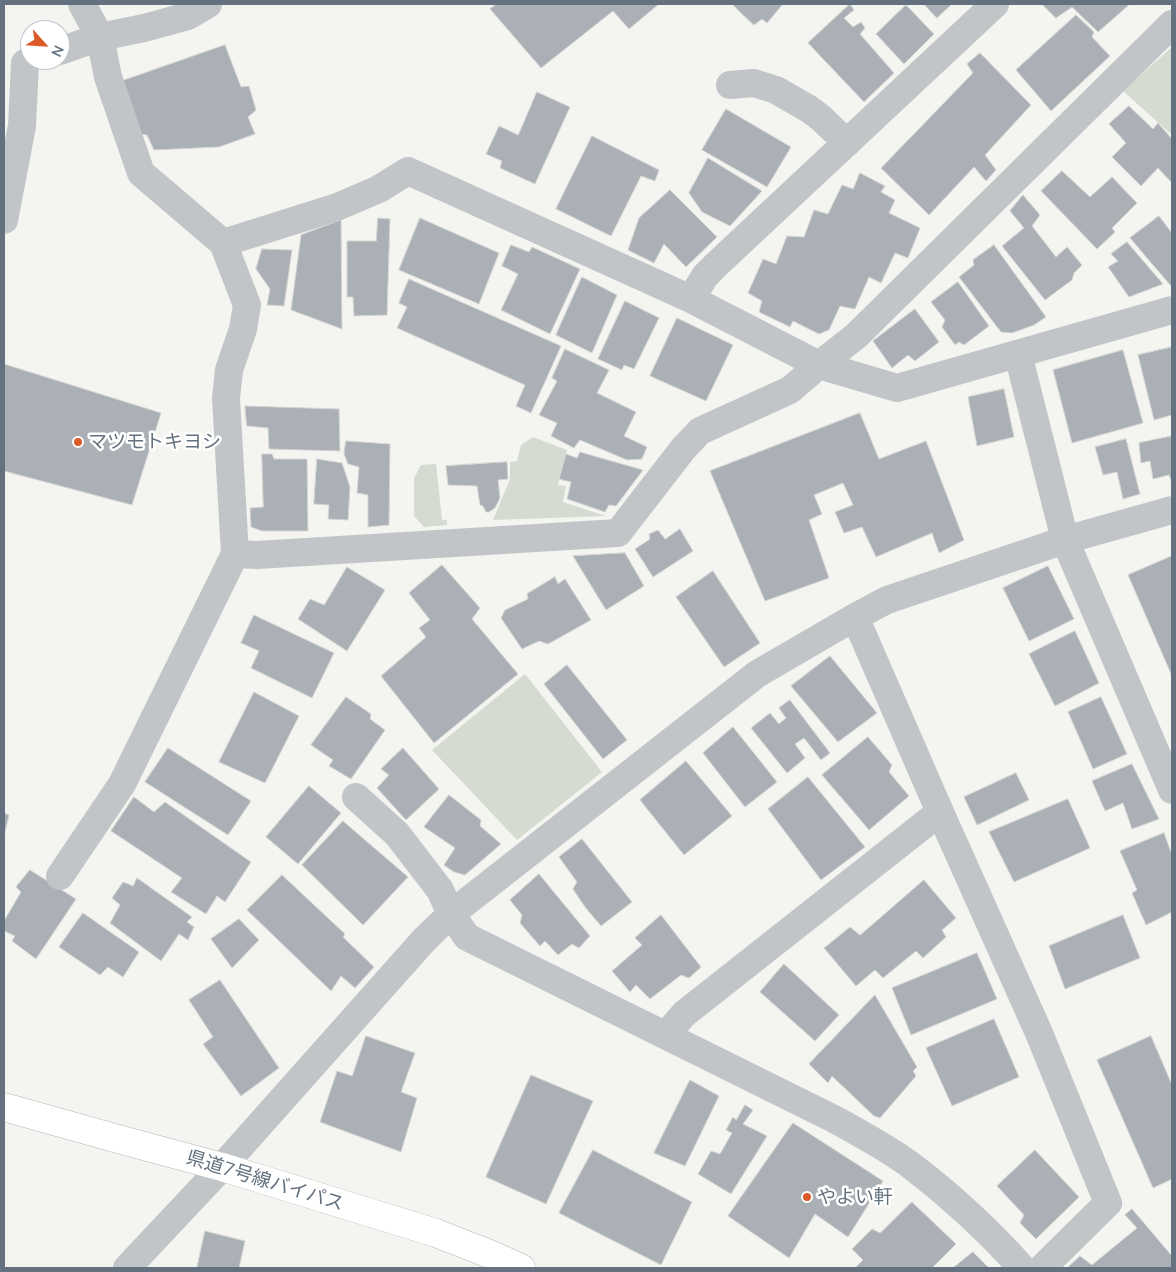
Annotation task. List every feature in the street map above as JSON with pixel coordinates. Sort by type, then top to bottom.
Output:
[{"type":"main road","name":"県道7号線バイパス","points":[[4,1107],[222,1167],[436,1233],[521,1268]]},
{"type":"street","points":[[60,876],[122,784],[235,554],[226,398],[229,370],[242,329],[247,305],[223,243],[141,173],[108,77],[100,36],[82,4]]},
{"type":"street","points":[[70,47],[100,36],[144,28],[188,16],[208,4]]},
{"type":"street","points":[[691,299],[706,276],[718,264],[995,4]]},
{"type":"street","points":[[235,554],[257,555],[618,533],[700,430],[790,390],[856,336],[1172,24]]},
{"type":"street","points":[[4,220],[22,126],[21,70]]},
{"type":"street","points":[[730,85],[754,83],[776,90],[809,109],[847,143]]},
{"type":"street","points":[[223,243],[337,208],[379,190],[408,171],[691,299],[820,365],[896,388],[1172,310]]},
{"type":"street","points":[[1018,354],[1065,540],[1172,790]]},
{"type":"street","points":[[127,1268],[222,1167],[424,940],[451,914],[757,674],[887,600],[1065,540],[1172,510]]},
{"type":"street","points":[[855,617],[1039,1033],[1108,1203],[1042,1268]]},
{"type":"street","points":[[356,797],[397,834],[440,890],[451,914],[467,937],[834,1119],[878,1143],[912,1167],[959,1205],[1022,1268]]},
{"type":"street","points":[[666,1035],[684,1014],[940,812]]},
{"type":"shaded area","points":[[1172,47],[1172,135],[1123,91]]},
{"type":"shaded area","points":[[533,437],[567,450],[558,485],[566,486],[563,502],[606,516],[493,520],[510,479],[510,462],[517,461],[521,445]]},
{"type":"shaded area","points":[[436,464],[442,520],[447,520],[447,525],[424,527],[414,516],[414,478],[421,465]]},
{"type":"shaded area","points":[[525,674],[602,772],[517,840],[432,750]]},
{"type":"building","points":[[497,4],[659,4],[629,29],[613,11],[541,68],[490,9]]},
{"type":"building","points":[[732,4],[783,4],[767,23],[762,19],[754,25]]},
{"type":"building","points":[[850,4],[854,10],[844,18],[853,27],[861,22],[865,28],[860,34],[894,73],[864,102],[808,43]]},
{"type":"building","points":[[924,4],[952,4],[937,18]]},
{"type":"building","points":[[1042,4],[1130,4],[1098,32],[1072,7],[1056,18]]},
{"type":"building","points":[[906,5],[934,34],[904,64],[876,34]]},
{"type":"building","points":[[1076,15],[1094,32],[1092,37],[1110,56],[1051,111],[1016,70]]},
{"type":"building","points":[[225,45],[241,87],[249,86],[256,110],[248,117],[255,134],[219,147],[154,150],[147,135],[140,134],[122,81]]},
{"type":"building","points":[[980,53],[1031,105],[985,155],[996,170],[986,181],[974,167],[929,215],[881,168],[973,73],[967,64]]},
{"type":"building","points":[[537,92],[570,107],[535,184],[500,168],[502,161],[486,154],[499,126],[518,135]]},
{"type":"building","points":[[1129,106],[1153,129],[1158,123],[1172,139],[1172,183],[1158,168],[1141,186],[1112,157],[1126,143],[1109,124]]},
{"type":"building","points":[[726,109],[791,147],[767,187],[702,150]]},
{"type":"building","points":[[592,136],[659,170],[655,181],[641,176],[611,236],[556,209]]},
{"type":"building","points":[[708,158],[762,191],[730,226],[702,212],[689,193]]},
{"type":"building","points":[[1062,171],[1090,197],[1112,177],[1137,203],[1112,228],[1115,232],[1097,249],[1041,191]]},
{"type":"building","points":[[860,173],[885,186],[881,192],[895,200],[889,213],[920,228],[908,258],[895,253],[881,283],[869,277],[855,309],[840,306],[829,330],[819,334],[793,321],[790,327],[759,312],[762,301],[748,293],[763,259],[776,264],[787,236],[804,237],[814,210],[828,214],[842,185],[853,189]]},
{"type":"building","points":[[670,190],[717,237],[686,267],[664,244],[654,263],[628,250],[639,218]]},
{"type":"building","points":[[1023,195],[1040,215],[1032,226],[1056,257],[1067,247],[1082,265],[1074,273],[1072,280],[1045,300],[1002,246],[1024,228],[1010,211]]},
{"type":"building","points":[[1159,216],[1172,233],[1171,286],[1130,238]]},
{"type":"building","points":[[378,218],[390,219],[387,315],[354,316],[353,297],[347,297],[347,241],[376,241]]},
{"type":"building","points":[[420,218],[499,253],[479,304],[399,270]]},
{"type":"building","points":[[341,220],[342,329],[291,310],[301,235]]},
{"type":"building","points":[[1127,242],[1163,284],[1129,297],[1108,267],[1118,261],[1111,254]]},
{"type":"building","points":[[511,245],[529,252],[532,247],[580,269],[550,334],[501,310],[518,274],[502,266]]},
{"type":"building","points":[[994,245],[1046,317],[1034,325],[1012,333],[1001,332],[959,277],[974,265],[973,260]]},
{"type":"building","points":[[262,249],[292,250],[284,306],[267,305],[270,289],[256,269]]},
{"type":"building","points":[[582,277],[617,295],[592,353],[556,335]]},
{"type":"building","points":[[409,279],[561,346],[531,413],[516,406],[525,385],[397,328],[407,307],[399,303]]},
{"type":"building","points":[[958,282],[989,326],[964,345],[959,342],[955,345],[942,327],[945,320],[931,302]]},
{"type":"building","points":[[625,301],[659,318],[634,369],[624,365],[622,370],[598,359]]},
{"type":"building","points":[[915,309],[939,342],[915,361],[908,355],[892,368],[873,341]]},
{"type":"building","points":[[677,318],[733,345],[706,401],[650,376]]},
{"type":"building","points":[[1172,347],[1172,415],[1154,420],[1138,355]]},
{"type":"building","points":[[565,349],[609,370],[597,393],[636,412],[624,436],[647,447],[642,459],[627,460],[580,440],[574,448],[551,436],[557,423],[539,415],[557,381],[552,378]]},
{"type":"building","points":[[1123,350],[1143,423],[1072,443],[1053,370]]},
{"type":"building","name":"マツモトキヨシ","points":[[4,364],[161,413],[132,505],[4,471]]},
{"type":"building","points":[[1004,389],[1014,437],[977,446],[968,397]]},
{"type":"building","points":[[245,406],[339,409],[340,451],[269,449],[268,428],[247,426]]},
{"type":"building","points":[[860,413],[879,459],[926,441],[964,540],[939,553],[932,533],[876,557],[862,527],[844,533],[835,512],[853,505],[843,483],[814,495],[822,514],[809,520],[829,578],[765,601],[710,471]]},
{"type":"building","points":[[1172,436],[1172,483],[1169,475],[1153,479],[1150,461],[1141,463],[1139,443]]},
{"type":"building","points":[[1126,439],[1140,494],[1123,499],[1117,472],[1103,475],[1095,447]]},
{"type":"building","points":[[346,441],[390,444],[389,525],[368,527],[368,495],[357,493],[359,467],[348,464],[344,454]]},
{"type":"building","points":[[580,452],[643,470],[616,506],[609,505],[605,512],[567,499],[571,482],[559,479],[566,454],[577,458]]},
{"type":"building","points":[[262,454],[272,454],[274,459],[307,459],[308,531],[262,531],[251,527],[250,508],[263,507]]},
{"type":"building","points":[[317,459],[342,463],[350,487],[348,520],[328,519],[329,505],[314,504]]},
{"type":"building","points":[[507,462],[508,479],[498,480],[500,498],[495,508],[489,512],[486,512],[483,506],[480,505],[477,486],[448,485],[446,466]]},
{"type":"building","points":[[680,529],[693,551],[653,577],[635,549],[650,539],[649,534],[658,530],[665,539]]},
{"type":"building","points":[[625,553],[644,586],[606,610],[573,556]]},
{"type":"building","points":[[1172,556],[1172,676],[1128,575]]},
{"type":"building","points":[[442,565],[480,608],[472,619],[518,674],[434,743],[381,676],[426,637],[419,628],[430,620],[409,593]]},
{"type":"building","points":[[1048,566],[1074,619],[1029,641],[1003,588]]},
{"type":"building","points":[[347,567],[385,590],[347,651],[298,619],[310,599],[324,605]]},
{"type":"building","points":[[713,571],[760,643],[724,667],[676,597]]},
{"type":"building","points":[[555,577],[558,584],[565,579],[591,620],[548,644],[539,641],[522,649],[501,618],[505,610],[528,599],[527,594]]},
{"type":"building","points":[[254,615],[334,653],[312,698],[251,668],[259,651],[241,643]]},
{"type":"building","points":[[1075,631],[1099,683],[1055,706],[1029,654]]},
{"type":"building","points":[[830,656],[877,713],[838,742],[791,686]]},
{"type":"building","points":[[567,665],[627,740],[603,759],[544,684]]},
{"type":"building","points":[[254,692],[299,716],[265,783],[219,762]]},
{"type":"building","points":[[346,697],[371,714],[370,719],[385,730],[351,779],[329,766],[333,760],[311,745]]},
{"type":"building","points":[[1101,697],[1127,754],[1093,769],[1068,712]]},
{"type":"building","points":[[790,700],[830,753],[821,760],[804,738],[795,744],[805,758],[787,773],[751,728],[770,713],[779,724],[786,718],[779,708]]},
{"type":"building","points":[[733,727],[777,782],[745,807],[703,753]]},
{"type":"building","points":[[868,737],[892,765],[889,772],[909,796],[869,830],[822,775]]},
{"type":"building","points":[[168,748],[251,801],[228,835],[145,782]]},
{"type":"building","points":[[403,748],[439,789],[406,820],[377,788],[389,775],[381,769]]},
{"type":"building","points":[[686,761],[732,816],[684,855],[640,800]]},
{"type":"building","points":[[1132,764],[1159,819],[1132,829],[1123,803],[1105,811],[1092,781]]},
{"type":"building","points":[[1016,773],[1029,800],[977,825],[964,797]]},
{"type":"building","points":[[808,777],[865,847],[821,880],[768,809]]},
{"type":"building","points":[[309,786],[341,813],[298,864],[266,837]]},
{"type":"building","points":[[449,795],[481,820],[480,826],[501,844],[465,875],[454,872],[444,865],[455,848],[424,827]]},
{"type":"building","points":[[134,797],[154,812],[165,802],[251,862],[225,902],[217,896],[206,914],[171,892],[182,878],[111,831]]},
{"type":"building","points":[[1068,799],[1090,848],[1014,882],[989,832]]},
{"type":"building","points":[[4,813],[9,815],[4,836]]},
{"type":"building","points":[[343,821],[408,877],[363,925],[302,865]]},
{"type":"building","points":[[1164,833],[1172,855],[1172,912],[1146,925],[1132,893],[1137,890],[1120,851]]},
{"type":"building","points":[[582,839],[632,902],[601,926],[573,889],[577,882],[559,857]]},
{"type":"building","points":[[30,870],[76,899],[36,959],[12,941],[15,936],[4,931],[4,921],[21,892],[16,887]]},
{"type":"building","points":[[539,874],[590,936],[579,948],[572,944],[558,955],[545,941],[540,946],[520,923],[522,915],[510,900]]},
{"type":"building","points":[[282,875],[345,934],[343,937],[374,967],[355,988],[341,976],[331,991],[247,910]]},
{"type":"building","points":[[137,878],[192,917],[187,922],[194,927],[188,940],[179,934],[161,961],[110,923],[120,905],[112,898],[123,882],[133,886]]},
{"type":"building","points":[[924,880],[956,918],[942,930],[946,937],[923,958],[916,951],[883,978],[875,970],[856,986],[824,948],[850,927],[860,935]]},
{"type":"building","points":[[83,913],[139,952],[123,977],[108,967],[100,975],[59,947]]},
{"type":"building","points":[[661,915],[701,967],[689,978],[681,975],[650,999],[636,985],[630,992],[612,971],[642,945],[635,938]]},
{"type":"building","points":[[1123,915],[1140,958],[1065,989],[1049,946]]},
{"type":"building","points":[[239,919],[259,940],[232,968],[211,939]]},
{"type":"building","points":[[977,953],[997,999],[911,1035],[892,988]]},
{"type":"building","points":[[784,964],[839,1015],[815,1041],[760,992]]},
{"type":"building","points":[[220,980],[279,1068],[241,1096],[203,1044],[213,1037],[189,1000]]},
{"type":"building","points":[[875,995],[917,1067],[913,1071],[916,1076],[880,1118],[874,1116],[832,1076],[828,1083],[809,1064]]},
{"type":"building","points":[[994,1019],[1019,1077],[952,1106],[926,1048]]},
{"type":"building","points":[[366,1036],[415,1053],[401,1092],[417,1098],[401,1152],[320,1122],[337,1071],[352,1076]]},
{"type":"building","points":[[1151,1036],[1172,1085],[1172,1179],[1153,1188],[1097,1060]]},
{"type":"building","points":[[531,1075],[593,1101],[546,1204],[486,1177]]},
{"type":"building","points":[[690,1080],[719,1096],[685,1166],[654,1153]]},
{"type":"building","points":[[745,1105],[753,1110],[743,1124],[767,1136],[731,1194],[698,1174],[711,1151],[720,1154],[732,1133],[726,1130],[733,1117],[736,1120]]},
{"type":"building","name":"やよい軒","points":[[793,1123],[883,1181],[848,1237],[815,1214],[789,1258],[728,1216]]},
{"type":"building","points":[[593,1150],[692,1202],[661,1265],[559,1213]]},
{"type":"building","points":[[1035,1150],[1079,1197],[1036,1239],[1020,1223],[1024,1215],[997,1186]]},
{"type":"building","points":[[912,1202],[956,1244],[932,1268],[855,1268],[863,1260],[852,1249],[872,1229],[880,1233]]},
{"type":"building","points":[[1132,1209],[1172,1256],[1172,1268],[1067,1268],[1080,1256],[1092,1265],[1137,1228],[1125,1215]]},
{"type":"building","points":[[205,1231],[245,1241],[239,1268],[197,1268]]},
{"type":"building","points":[[973,1252],[989,1268],[953,1268]]},
{"type":"place","name":"マツモトキヨシ","points":[[78,442]]},
{"type":"place","name":"やよい軒","points":[[807,1197]]}]
